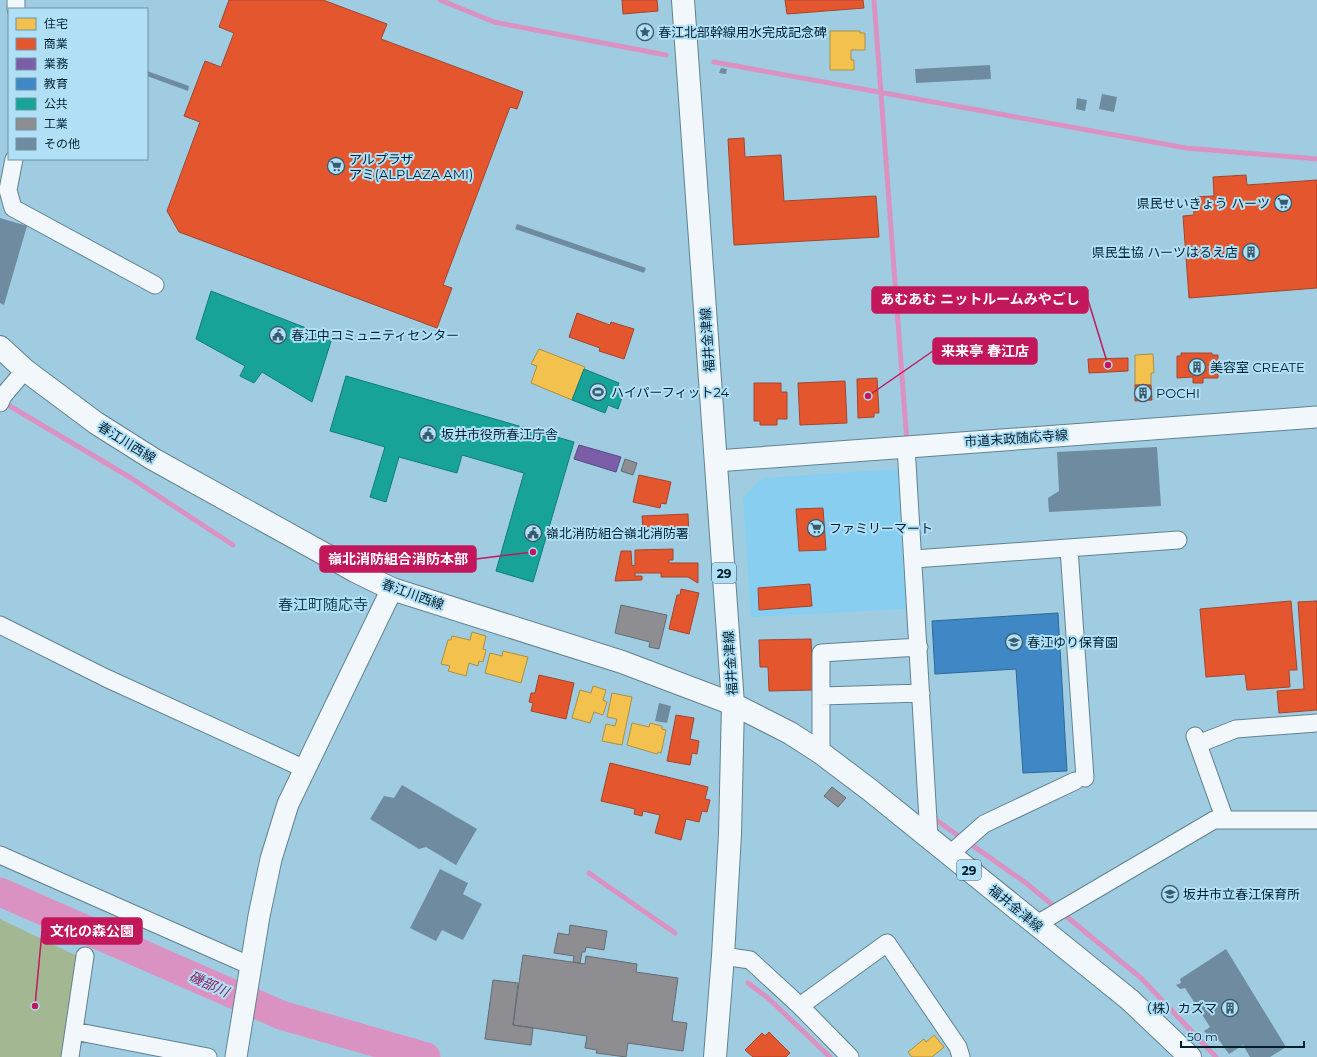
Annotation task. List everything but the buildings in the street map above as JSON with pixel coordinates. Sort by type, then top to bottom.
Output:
[{"type":"main road","name":"福井金津線","points":[[683,0],[733,704],[730,834],[723,956],[715,1057]]},
{"type":"main road","name":"春江川西線","points":[[0,348],[25,370],[96,423],[153,459],[355,571],[392,589],[622,662],[733,704]]},
{"type":"main road","name":"福井金津線","points":[[733,704],[772,723],[821,753],[950,854],[1130,1000],[1190,1057]]},
{"type":"street","points":[[14,160],[8,190],[13,208],[155,285]]},
{"type":"street","points":[[2,399],[25,370]]},
{"type":"street","name":"市道末政随応寺線","points":[[716,461],[1317,417]]},
{"type":"street","points":[[906,446],[919,647],[928,837]]},
{"type":"street","points":[[914,559],[1178,540]]},
{"type":"street","points":[[950,854],[984,824],[1080,780],[1069,549]]},
{"type":"street","points":[[236,1057],[259,916],[271,859],[288,804],[392,589]]},
{"type":"street","points":[[0,625],[106,678],[305,769]]},
{"type":"street","points":[[821,753],[821,653],[919,647]]},
{"type":"street","points":[[821,696],[921,693]]},
{"type":"street","points":[[1225,820],[1196,740],[1236,729],[1317,723]]},
{"type":"street","points":[[1036,924],[1214,820],[1317,820]]},
{"type":"street","points":[[0,855],[251,966]]},
{"type":"street","points":[[800,1006],[887,943],[958,1047],[961,1057]]},
{"type":"street","points":[[70,1057],[85,956]]},
{"type":"street","points":[[723,956],[750,960],[800,1006],[850,1057]]},
{"type":"street","points":[[74,1031],[208,1057]]},
{"type":"shaded area","points":[[897,469],[906,609],[751,617],[743,498],[762,478]]},
{"type":"green space","points":[[0,919],[77,956],[61,1057],[0,1057]]},
{"type":"waterway","points":[[440,0],[494,22],[666,55]]},
{"type":"waterway","points":[[874,0],[907,443]]},
{"type":"waterway","points":[[714,62],[1186,148],[1317,159]]},
{"type":"waterway","points":[[3,402],[131,478],[233,545]]},
{"type":"waterway","points":[[935,816],[936,820],[1026,883],[1141,978],[1216,1057]]},
{"type":"waterway","points":[[589,873],[675,933]]},
{"type":"waterway","name":"磯部川","points":[[0,892],[281,1015],[426,1057]]},
{"type":"waterway","points":[[748,983],[768,998],[830,1057]]},
{"type":"place","name":"春江北部幹線用水完成記念碑","points":[[645,32]]},
{"type":"place","name":"アルプラザ アミ(ALPLAZA AMI)","points":[[336,166]]},
{"type":"place","name":"県民せいきょう ハーツ","points":[[1283,203]]},
{"type":"place","name":"県民生協 ハーツはるえ店","points":[[1251,252]]},
{"type":"place","name":"春江中コミュニティセンター","points":[[278,335]]},
{"type":"place","name":"あむあむ ニットルームみやごし","points":[[1108,365]]},
{"type":"place","name":"美容室 CREATE","points":[[1197,367]]},
{"type":"place","name":"ハイパーフィット24","points":[[598,392]]},
{"type":"place","name":"POCHI","points":[[1143,393]]},
{"type":"place","name":"来来亭 春江店","points":[[868,396]]},
{"type":"place","name":"坂井市役所春江庁舎","points":[[428,434]]},
{"type":"place","name":"ファミリーマート","points":[[816,528]]},
{"type":"place","name":"嶺北消防組合嶺北消防署","points":[[533,533]]},
{"type":"place","name":"嶺北消防組合消防本部","points":[[533,552]]},
{"type":"place","name":"春江ゆり保育園","points":[[1014,642]]},
{"type":"place","name":"坂井市立春江保育所","points":[[1170,894]]},
{"type":"place","name":"文化の森公園","points":[[35,1006]]},
{"type":"place","name":"（株）カズマ","points":[[1230,1008]]},
{"type":"district","name":"春江町随応寺","points":[[323,604]]}]
